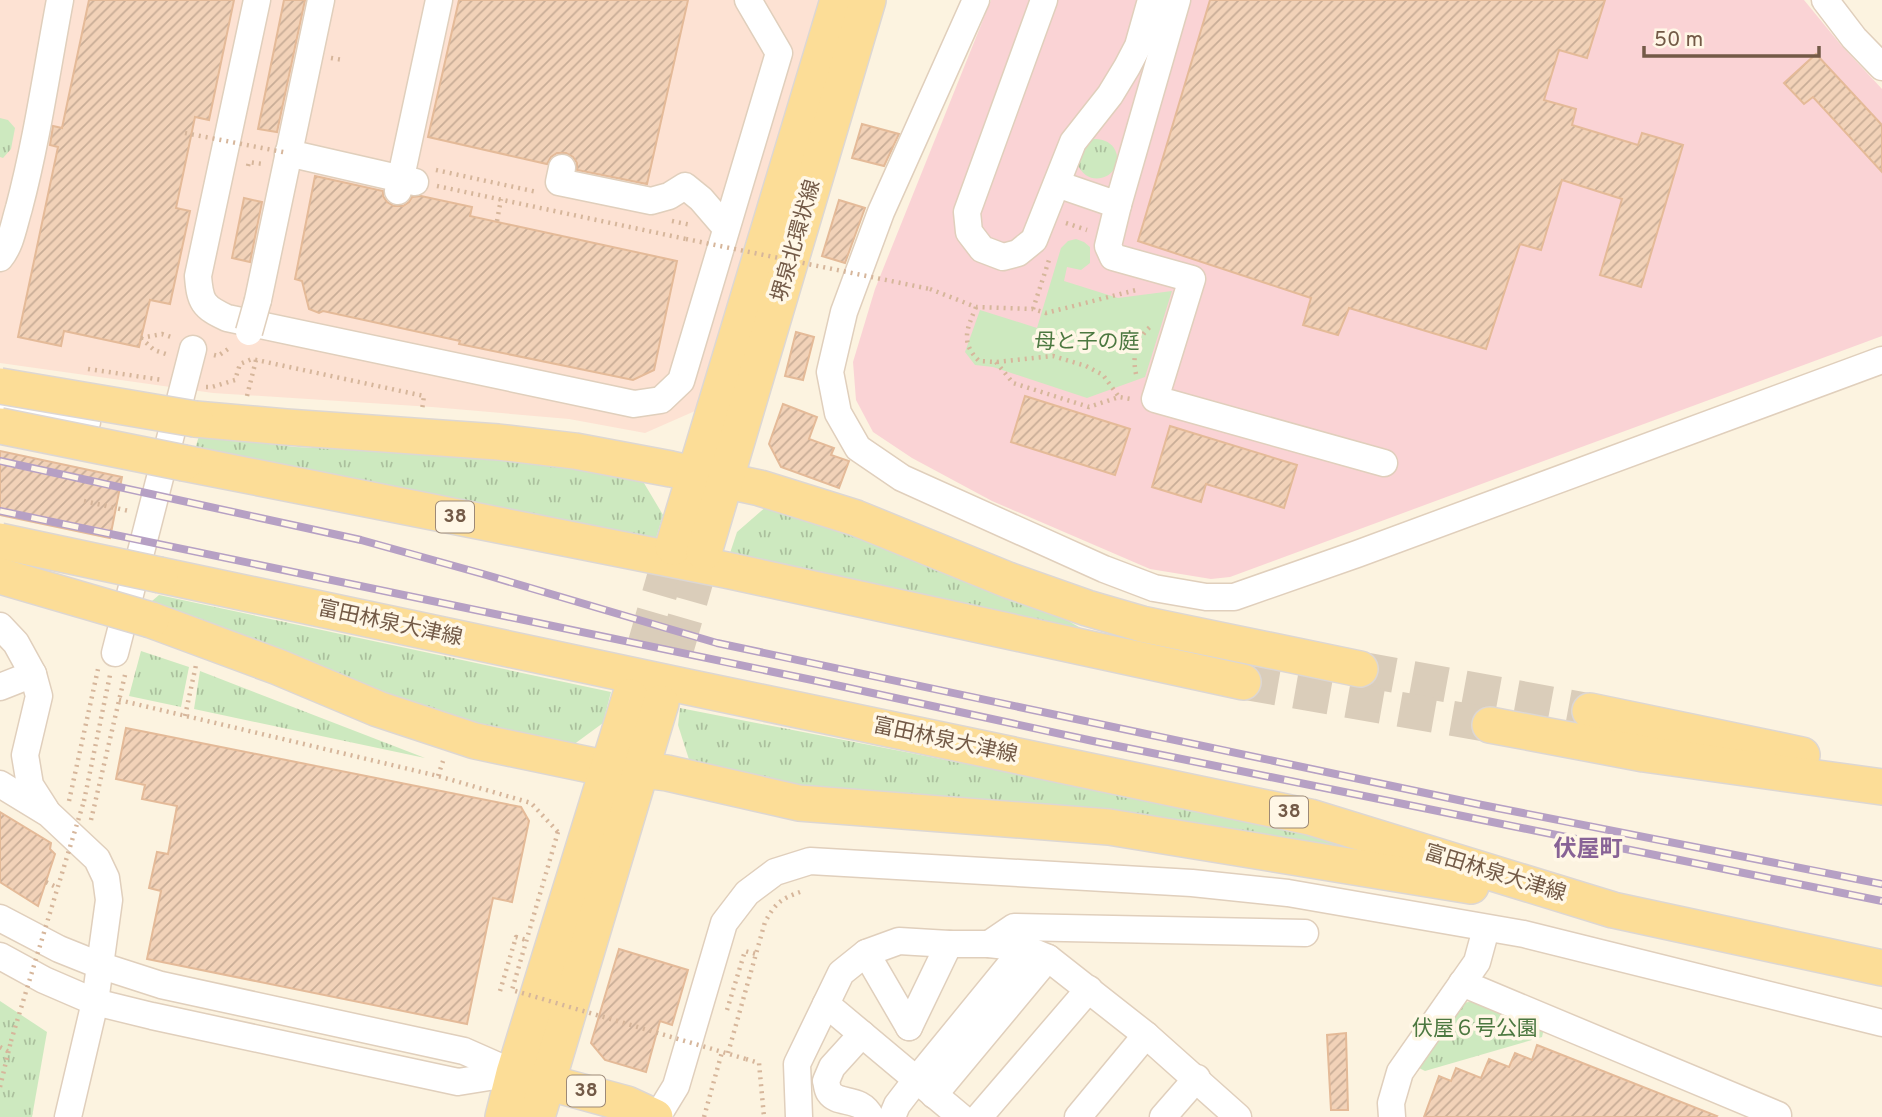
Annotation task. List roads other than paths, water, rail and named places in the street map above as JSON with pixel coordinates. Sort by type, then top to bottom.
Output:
[{"type":"main road","name":"堺泉北環状線","points":[[710,478],[838,0]]},
{"type":"main road","name":"堺泉北環状線","points":[[710,478],[868,0]]},
{"type":"main road","points":[[0,386],[198,402],[286,427],[498,442],[575,451],[760,488],[856,518],[1008,580],[1087,608],[1142,624],[1360,669]]},
{"type":"main road","name":"38","points":[[0,426],[726,570],[1243,682]]},
{"type":"main road","points":[[689,550],[710,478]]},
{"type":"main road","name":"富田林泉大津線","points":[[0,541],[1310,817],[1613,910],[1882,968]]},
{"type":"main road","points":[[0,576],[151,620],[278,667],[378,709],[475,741],[626,770],[667,773],[799,803],[1109,827],[1613,910]]},
{"type":"main road","name":"38","points":[[547,1082],[646,700]]},
{"type":"main road","points":[[1590,711],[1789,752],[1882,775]]},
{"type":"main road","points":[[1490,725],[1644,754],[1882,787]]},
{"type":"main road","name":"38","points":[[626,770],[514,1073],[627,1104],[656,1117]]},
{"type":"main road","points":[[503,1117],[514,1073]]},
{"type":"main road","points":[[537,1117],[547,1082]]},
{"type":"street","points":[[0,258],[12,231],[22,194],[60,0]]},
{"type":"street","points":[[257,0],[198,276],[200,295],[211,311],[228,318],[634,404],[661,400],[681,381],[779,53],[748,0]]},
{"type":"street","points":[[249,332],[258,300],[280,160],[321,0]]},
{"type":"street","points":[[280,160],[409,180],[439,0]]},
{"type":"street","points":[[976,0],[881,212],[844,312],[830,372],[838,412],[858,448],[902,478],[1104,569],[1154,588],[1206,597],[1234,597],[1882,360]]},
{"type":"street","points":[[1044,0],[967,212],[969,232],[982,249],[1003,257],[1018,253],[1034,240],[1073,142],[1110,95],[1138,46],[1151,0]]},
{"type":"street","points":[[1177,0],[1108,246],[1113,257],[1192,279],[1155,399],[1384,463]]},
{"type":"street","points":[[1825,0],[1854,38],[1882,67]]},
{"type":"street","points":[[562,168],[559,182],[651,201],[669,196],[685,186],[701,199],[726,228]]},
{"type":"street","points":[[1057,184],[1118,205]]},
{"type":"street","points":[[115,653],[150,516],[183,343]]},
{"type":"street","points":[[0,407],[87,422]]},
{"type":"street","points":[[0,563],[47,574],[39,607]]},
{"type":"street","points":[[1087,608],[1104,569]]},
{"type":"street","points":[[0,626],[16,643],[33,674],[39,695],[25,755],[30,785],[58,812],[97,859],[106,878],[109,900],[95,1002],[68,1117]]},
{"type":"street","points":[[0,687],[33,674]]},
{"type":"street","points":[[0,783],[58,812]]},
{"type":"street","points":[[0,803],[81,852],[106,878]]},
{"type":"street","points":[[656,1117],[676,1086],[724,923],[747,893],[775,872],[810,861],[1192,883],[1288,893],[1524,934],[1882,1023]]},
{"type":"street","points":[[0,918],[59,949],[162,985],[464,1051],[514,1073]]},
{"type":"street","points":[[989,944],[1014,927],[1305,933]]},
{"type":"street","points":[[1392,1117],[1391,1103],[1400,1072],[1477,962],[1486,929]]},
{"type":"street","points":[[799,1117],[797,1064],[841,973],[866,953],[900,941],[989,944],[1036,953],[1089,989],[1146,1035],[1196,1078],[1225,1113]]},
{"type":"street","points":[[866,953],[909,1027],[949,944]]},
{"type":"street","points":[[925,1087],[979,986],[1036,953]]},
{"type":"street","points":[[892,1117],[897,1105],[980,1056],[1036,953]]},
{"type":"street","points":[[0,956],[44,980],[95,1002],[165,1019],[457,1083],[514,1073]]},
{"type":"street","points":[[1462,983],[1777,1115]]},
{"type":"street","points":[[979,1117],[1089,989]]},
{"type":"street","points":[[826,1004],[961,1117]]},
{"type":"street","points":[[862,1034],[832,1067],[826,1081],[830,1093],[837,1099],[862,1106],[871,1117]]},
{"type":"street","points":[[1078,1117],[1146,1035]]},
{"type":"street","points":[[1163,1117],[1196,1078]]},
{"type":"tunnel","points":[[630,697],[673,547]]},
{"type":"tunnel","points":[[661,703],[704,552]]},
{"type":"tunnel","points":[[1360,669],[1590,711]]},
{"type":"tunnel","points":[[1243,682],[1490,725]]},
{"type":"railway","points":[[0,461],[361,540],[717,643],[1482,805],[1882,884]]},
{"type":"railway","points":[[0,511],[1093,741],[1882,901]]},
{"type":"district","name":"伏屋町","points":[[1588,850]]},
{"type":"park label","name":"母と子の庭","points":[[1087,342]]},
{"type":"park label","name":"伏屋６号公園","points":[[1475,1029]]}]
